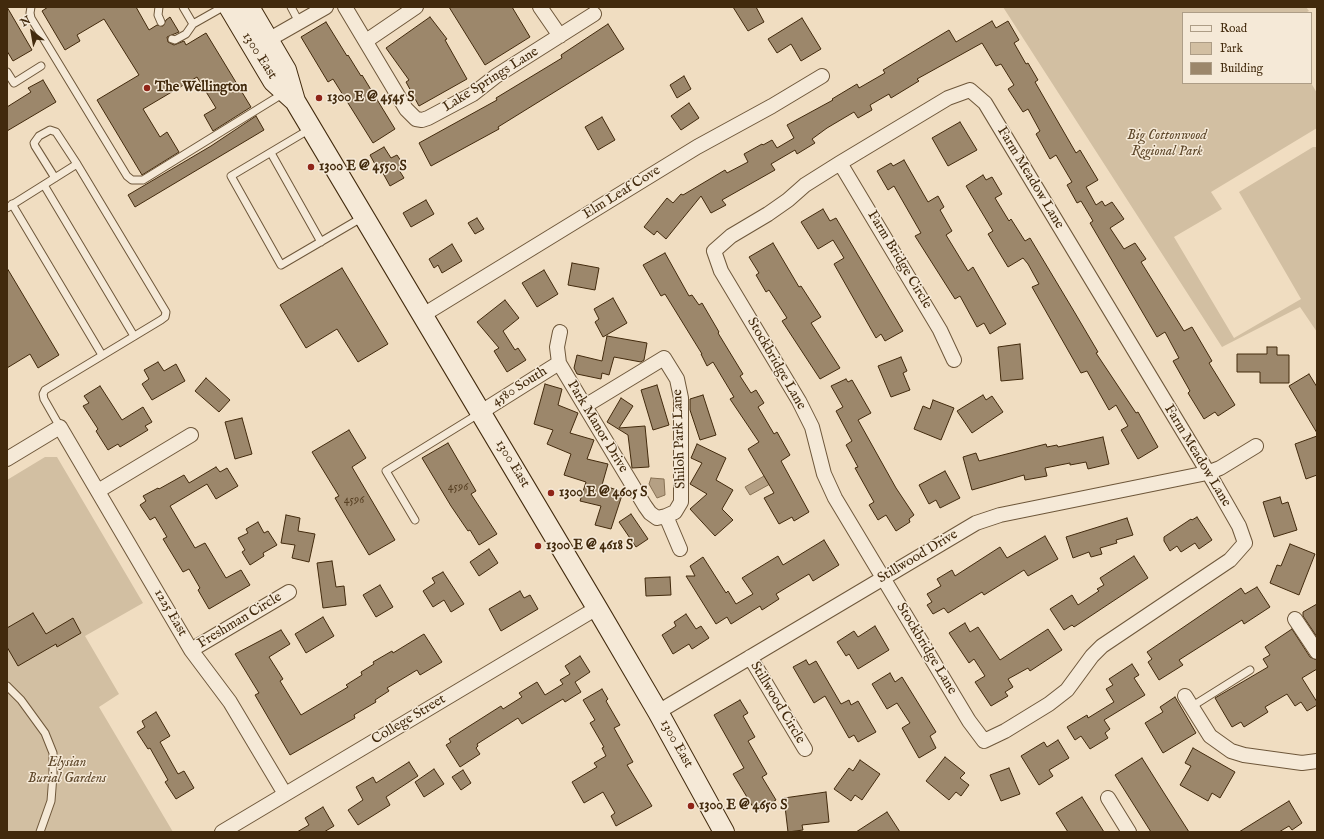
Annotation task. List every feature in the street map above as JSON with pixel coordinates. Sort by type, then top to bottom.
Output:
[{"type":"main road","name":"1300 East","points":[[229,7],[273,81],[290,96],[312,128],[482,412],[658,712],[724,832]]},
{"type":"main road","name":"1300 East","points":[[248,7],[286,70],[290,96]]},
{"type":"street","points":[[268,40],[326,7]]},
{"type":"street","name":"Lake Springs Lane","points":[[345,7],[406,109],[416,118],[422,120],[473,94],[496,76],[594,14]]},
{"type":"street","points":[[366,41],[416,7]]},
{"type":"street","points":[[540,7],[560,36]]},
{"type":"street","name":"Elm Leaf Cove","points":[[423,315],[697,147],[772,106],[822,76]]},
{"type":"street","name":"Stockbridge Lane","points":[[970,90],[948,98],[805,185],[788,200],[731,236],[714,251],[720,271],[799,401],[812,427],[824,474],[835,498],[969,721],[984,741]]},
{"type":"street","name":"Farm Meadow Lane","points":[[970,90],[985,103],[1239,526],[1245,543],[1230,560],[1102,646],[1092,656],[1067,690],[1049,704],[1005,731],[984,741]]},
{"type":"street","name":"Farm Bridge Circle","points":[[840,163],[940,330],[954,360]]},
{"type":"street","name":"Park Manor Drive","points":[[560,332],[557,347],[559,363],[648,510],[657,518],[666,516]]},
{"type":"street","name":"Shiloh Park Lane","points":[[585,406],[664,358],[677,379],[681,398],[681,502],[675,512],[666,516]]},
{"type":"street","name":"4580 South","points":[[482,412],[559,363]]},
{"type":"street","points":[[7,459],[60,427]]},
{"type":"street","name":"1225 East","points":[[60,427],[191,650],[230,702],[285,794]]},
{"type":"street","points":[[98,491],[191,435]]},
{"type":"street","name":"Stillwood Drive","points":[[658,712],[976,523],[1000,515],[1207,473],[1220,468],[1256,446]]},
{"type":"street","points":[[666,516],[680,549]]},
{"type":"street","name":"Freshman Circle","points":[[191,650],[289,592]]},
{"type":"street","name":"College Street","points":[[222,832],[597,608]]},
{"type":"street","points":[[1295,619],[1317,652]]},
{"type":"street","name":"Stillwood Circle","points":[[750,657],[805,749]]},
{"type":"street","points":[[1188,702],[1210,736],[1230,751],[1244,755],[1302,763],[1317,762]]},
{"type":"street","points":[[1108,798],[1129,832]]},
{"type":"lane","points":[[32,7],[30,13],[31,18],[127,176],[132,180],[143,180],[290,96]]},
{"type":"lane","points":[[159,7],[158,15],[161,22]]},
{"type":"lane","points":[[183,7],[193,24]]},
{"type":"lane","points":[[172,39],[175,40],[186,34],[193,24],[223,7]]},
{"type":"lane","points":[[291,7],[300,22]]},
{"type":"lane","points":[[7,87],[42,66]]},
{"type":"lane","points":[[7,72],[14,82]]},
{"type":"lane","points":[[312,128],[231,176],[281,265],[364,216]]},
{"type":"lane","points":[[55,178],[34,143],[39,136],[50,130],[56,132],[77,164],[166,312],[165,317],[45,390],[43,394],[44,399],[60,427]]},
{"type":"lane","points":[[271,153],[321,242]]},
{"type":"lane","points":[[77,164],[10,206],[102,355]]},
{"type":"lane","points":[[44,185],[134,336]]},
{"type":"lane","points":[[415,520],[386,471],[482,412]]},
{"type":"lane","points":[[1188,702],[1250,670]]},
{"type":"lane","points":[[7,686],[22,700],[46,733],[53,753],[51,801],[40,832]]},
{"type":"green space","name":"Big Cottonwood Regional Park","points":[[1003,7],[1306,7],[1309,11],[1182,12],[1182,84],[1312,84],[1317,93],[1317,128],[1211,192],[1222,209],[1174,237],[1234,338],[1301,299],[1239,192],[1313,147],[1317,147],[1317,332],[1300,307],[1222,347]]},
{"type":"green space","name":"Elysian Burial Gardens","points":[[45,457],[57,457],[143,603],[85,636],[119,694],[99,707],[173,832],[7,832],[7,480]]},
{"type":"shaded area","points":[[764,476],[770,484],[750,495],[745,487]]},
{"type":"shaded area","points":[[651,478],[664,479],[665,495],[657,498],[649,484]]},
{"type":"building","points":[[7,7],[32,50],[13,61],[7,51]]},
{"type":"building","name":"The Wellington","points":[[48,7],[136,7],[149,30],[157,25],[163,26],[166,20],[170,17],[179,32],[167,37],[168,42],[174,45],[184,41],[186,45],[206,33],[251,107],[213,131],[204,115],[216,108],[197,77],[143,109],[160,137],[167,132],[179,152],[142,175],[97,100],[139,75],[104,19],[77,35],[80,41],[65,50],[42,11]]},
{"type":"building","points":[[449,7],[512,7],[530,37],[485,65]]},
{"type":"building","points":[[733,7],[756,7],[764,22],[748,31]]},
{"type":"building","points":[[430,17],[447,39],[445,40],[467,79],[419,106],[406,82],[409,80],[386,48]]},
{"type":"building","points":[[802,18],[821,49],[801,61],[791,44],[777,53],[768,39]]},
{"type":"building","points":[[992,21],[996,28],[1008,21],[1019,40],[1014,43],[1026,64],[1028,63],[1038,80],[1035,82],[1076,153],[1080,150],[1098,180],[1086,187],[1096,205],[1102,201],[1105,206],[1112,202],[1124,219],[1110,228],[1124,249],[1135,243],[1146,259],[1141,262],[1184,331],[1192,327],[1212,361],[1209,363],[1235,405],[1218,416],[1215,412],[1204,419],[1188,393],[1190,391],[1173,361],[1179,358],[1165,332],[1157,337],[1090,223],[1093,221],[1081,201],[1077,203],[1067,185],[1072,182],[1056,155],[1050,159],[1036,134],[1040,131],[1028,109],[1023,112],[1008,89],[1014,85],[1001,64],[996,66],[982,43],[917,79],[919,81],[891,98],[889,94],[870,105],[872,110],[858,118],[854,112],[827,128],[812,139],[815,143],[797,154],[795,150],[771,164],[775,170],[722,200],[726,205],[711,213],[701,196],[666,239],[657,231],[654,235],[644,227],[667,198],[673,203],[681,194],[683,195],[725,170],[727,173],[748,162],[744,154],[762,144],[763,145],[772,140],[777,148],[794,138],[787,125],[833,100],[832,99],[857,84],[859,88],[885,73],[883,70],[949,30],[956,42]]},
{"type":"building","points":[[326,22],[347,56],[348,55],[361,76],[362,75],[395,129],[373,143],[333,79],[328,82],[301,37]]},
{"type":"building","points":[[608,24],[624,49],[498,127],[499,129],[431,166],[419,143],[497,100],[496,98],[562,58],[561,55]]},
{"type":"building","points":[[684,76],[691,89],[677,98],[670,85]]},
{"type":"building","points":[[43,80],[56,102],[7,131],[7,107],[31,92],[28,88]]},
{"type":"building","points":[[689,103],[699,118],[681,130],[671,116]]},
{"type":"building","points":[[256,116],[264,130],[135,207],[128,195],[211,146]]},
{"type":"building","points":[[602,117],[615,140],[598,150],[585,127]]},
{"type":"building","points":[[960,122],[977,150],[948,166],[932,138]]},
{"type":"building","points":[[384,147],[391,158],[397,155],[405,167],[399,170],[404,178],[390,186],[379,166],[377,168],[370,155]]},
{"type":"building","points":[[904,160],[928,202],[938,196],[944,207],[940,210],[952,231],[946,235],[968,271],[973,267],[1006,324],[990,334],[984,323],[977,327],[960,296],[955,299],[915,236],[921,233],[894,186],[888,190],[877,171],[891,163],[893,166]]},
{"type":"building","points":[[983,175],[986,180],[992,177],[1002,194],[995,198],[1009,221],[1011,219],[1025,241],[1030,238],[1098,352],[1096,353],[1136,413],[1138,412],[1158,447],[1138,459],[1121,430],[1128,426],[1116,405],[1109,410],[1087,371],[1081,373],[1032,287],[1039,284],[1028,264],[1023,258],[1008,267],[988,234],[993,231],[966,186]]},
{"type":"building","points":[[426,200],[434,214],[411,227],[403,213]]},
{"type":"building","points":[[823,209],[830,221],[836,218],[903,331],[885,341],[881,334],[876,338],[834,264],[844,258],[833,240],[818,249],[801,222]]},
{"type":"building","points":[[477,218],[484,229],[475,234],[468,223]]},
{"type":"building","points":[[773,243],[799,287],[801,286],[821,317],[811,323],[840,368],[820,379],[782,321],[787,318],[769,290],[766,292],[756,275],[759,273],[749,257]]},
{"type":"building","points":[[452,244],[462,261],[442,273],[438,265],[434,268],[429,259]]},
{"type":"building","points":[[665,253],[689,296],[692,295],[699,305],[702,303],[743,374],[740,376],[751,393],[756,390],[764,403],[758,407],[774,434],[777,432],[790,455],[781,461],[809,512],[794,521],[792,517],[779,524],[764,498],[774,493],[748,449],[759,442],[730,399],[734,397],[713,362],[707,366],[702,354],[665,294],[661,296],[643,265]]},
{"type":"building","points":[[572,263],[599,268],[595,290],[568,285]]},
{"type":"building","points":[[7,268],[59,355],[38,368],[30,354],[7,368]]},
{"type":"building","points":[[342,268],[388,344],[358,362],[337,329],[306,348],[280,305]]},
{"type":"building","points":[[544,270],[558,294],[537,307],[522,283]]},
{"type":"building","points":[[613,298],[627,323],[603,337],[595,322],[599,319],[594,309]]},
{"type":"building","points":[[505,300],[519,318],[503,331],[515,350],[518,348],[526,360],[507,372],[494,351],[499,348],[477,322]]},
{"type":"building","points":[[607,336],[647,343],[644,360],[641,362],[614,357],[609,375],[602,373],[601,379],[577,374],[574,368],[577,355],[602,361]]},
{"type":"building","points":[[1020,344],[1023,379],[1001,381],[998,347]]},
{"type":"building","points":[[1267,347],[1277,347],[1277,355],[1289,355],[1289,383],[1260,383],[1260,372],[1237,372],[1237,354],[1267,354]]},
{"type":"building","points":[[901,357],[907,371],[903,373],[910,390],[891,397],[878,366]]},
{"type":"building","points":[[158,362],[164,371],[176,364],[185,381],[152,400],[142,384],[149,379],[144,370]]},
{"type":"building","points":[[1309,374],[1317,387],[1317,433],[1289,386]]},
{"type":"building","points":[[206,378],[230,400],[219,412],[195,391]]},
{"type":"building","points":[[846,379],[848,382],[852,380],[871,413],[858,420],[896,488],[914,515],[909,519],[910,522],[896,531],[886,515],[878,520],[869,505],[874,502],[855,468],[858,467],[846,445],[852,441],[836,411],[843,407],[831,386]]},
{"type":"building","points":[[545,384],[562,389],[558,405],[578,413],[570,433],[594,440],[587,459],[608,464],[602,485],[623,492],[611,529],[595,525],[601,506],[580,501],[586,482],[564,475],[571,454],[547,444],[553,430],[534,424]]},
{"type":"building","points":[[657,385],[669,425],[653,430],[641,390]]},
{"type":"building","points":[[100,386],[122,420],[143,407],[152,422],[145,426],[148,430],[120,447],[118,444],[108,450],[96,431],[98,429],[83,406],[89,403],[84,396]]},
{"type":"building","points":[[703,395],[716,435],[700,440],[690,410],[690,399]]},
{"type":"building","points":[[983,395],[986,400],[992,396],[1003,412],[972,433],[957,411]]},
{"type":"building","points":[[621,398],[633,406],[619,428],[645,426],[649,467],[632,468],[628,435],[607,422]]},
{"type":"building","points":[[933,400],[954,408],[941,440],[914,429],[923,406],[930,409]]},
{"type":"building","points":[[242,418],[252,454],[235,459],[225,422]]},
{"type":"building","points":[[349,430],[366,458],[352,467],[395,540],[369,555],[335,498],[339,496],[312,452]]},
{"type":"building","points":[[1317,436],[1317,475],[1306,479],[1295,444]]},
{"type":"building","points":[[1103,437],[1109,464],[1088,469],[1086,462],[1070,465],[1070,463],[1045,468],[1047,476],[1025,480],[1024,475],[972,490],[963,457],[976,453],[979,461],[1046,444],[1047,447],[1057,445],[1058,447]]},
{"type":"building","points":[[448,443],[476,491],[471,494],[497,534],[479,545],[470,530],[468,531],[451,506],[422,458]]},
{"type":"building","points":[[697,444],[726,458],[716,480],[733,490],[722,509],[733,520],[715,536],[690,509],[707,494],[690,484],[702,463],[691,458]]},
{"type":"building","points":[[216,467],[220,472],[227,468],[238,486],[216,499],[207,484],[170,506],[195,548],[205,543],[226,578],[241,570],[250,585],[209,609],[198,590],[200,588],[189,569],[183,572],[163,539],[167,537],[155,517],[150,520],[140,505],[146,501],[143,496],[184,475],[189,483]]},
{"type":"building","points":[[945,471],[960,498],[940,508],[936,500],[929,504],[919,485]]},
{"type":"building","points":[[1280,497],[1282,504],[1288,502],[1297,530],[1274,537],[1263,502]]},
{"type":"building","points":[[631,514],[648,539],[636,547],[619,522]]},
{"type":"building","points":[[286,515],[300,518],[298,531],[315,534],[309,562],[292,558],[295,545],[281,543]]},
{"type":"building","points":[[1197,517],[1212,540],[1199,549],[1195,543],[1181,552],[1177,546],[1170,551],[1164,541],[1164,537],[1191,519],[1192,520]]},
{"type":"building","points":[[1127,518],[1133,535],[1116,540],[1117,543],[1100,548],[1102,554],[1091,557],[1089,552],[1073,558],[1066,537]]},
{"type":"building","points":[[258,522],[264,533],[268,531],[277,545],[263,553],[264,556],[250,565],[242,552],[245,550],[238,538],[248,533],[246,529]]},
{"type":"building","points":[[1045,536],[1058,559],[1028,576],[1024,570],[984,595],[982,592],[948,613],[944,608],[933,614],[927,605],[932,602],[927,594],[941,586],[937,579],[952,570],[955,576],[1000,547],[1007,558]]},
{"type":"building","points":[[824,540],[839,565],[813,581],[809,574],[776,594],[779,599],[762,610],[760,606],[731,624],[727,617],[716,624],[686,576],[695,576],[690,566],[703,557],[726,593],[728,591],[736,604],[753,594],[742,578],[778,556],[783,565]]},
{"type":"building","points":[[1290,544],[1315,554],[1299,595],[1270,583],[1277,565],[1281,566]]},
{"type":"building","points":[[489,549],[498,563],[479,576],[470,562]]},
{"type":"building","points":[[1134,556],[1148,578],[1074,627],[1072,625],[1064,630],[1050,609],[1072,595],[1078,605],[1099,591],[1097,589],[1104,585],[1100,578]]},
{"type":"building","points":[[332,561],[336,587],[344,586],[346,605],[323,608],[317,563]]},
{"type":"building","points":[[443,572],[464,604],[451,612],[444,600],[433,607],[423,591],[435,583],[432,578]]},
{"type":"building","points":[[670,577],[671,595],[646,596],[645,578]]},
{"type":"building","points":[[380,585],[393,607],[376,617],[363,595]]},
{"type":"building","points":[[1257,587],[1270,607],[1244,624],[1242,620],[1179,660],[1183,665],[1159,680],[1148,662],[1152,659],[1147,652],[1241,588],[1245,594]]},
{"type":"building","points":[[520,591],[524,598],[530,595],[538,609],[501,631],[489,609]]},
{"type":"building","points":[[1317,604],[1317,637],[1303,616],[1303,612]]},
{"type":"building","points":[[33,613],[46,634],[73,618],[81,633],[57,647],[56,644],[18,666],[7,647],[7,628]]},
{"type":"building","points":[[686,614],[696,629],[701,626],[709,638],[692,649],[689,644],[673,654],[662,635],[676,626],[674,622]]},
{"type":"building","points":[[323,617],[334,636],[306,653],[295,634]]},
{"type":"building","points":[[965,623],[970,632],[978,627],[1000,660],[1048,629],[1062,650],[1030,671],[1028,668],[1008,679],[1013,687],[1005,692],[1008,696],[991,706],[975,682],[985,676],[974,659],[969,663],[949,633]]},
{"type":"building","points":[[875,626],[889,650],[858,669],[849,654],[846,656],[837,642],[854,631],[858,637]]},
{"type":"building","points":[[1292,629],[1310,657],[1317,660],[1317,669],[1302,678],[1317,702],[1317,705],[1307,711],[1301,702],[1295,706],[1287,694],[1265,707],[1268,712],[1244,727],[1241,722],[1232,727],[1215,698],[1268,667],[1263,659],[1270,655],[1265,647]]},
{"type":"building","points":[[281,630],[290,644],[269,657],[283,679],[280,681],[301,715],[348,687],[346,685],[362,675],[361,672],[374,664],[373,662],[392,651],[393,653],[424,634],[442,662],[420,675],[417,670],[387,688],[389,691],[375,700],[376,702],[354,715],[355,718],[290,755],[255,695],[259,693],[235,654]]},
{"type":"building","points":[[580,656],[590,672],[575,682],[581,692],[565,702],[563,699],[522,724],[518,718],[477,744],[478,746],[476,748],[480,754],[460,767],[446,745],[451,742],[449,739],[501,706],[503,709],[522,697],[519,693],[537,682],[545,695],[563,684],[560,680],[570,674],[565,666]]},
{"type":"building","points":[[806,660],[809,665],[816,661],[841,704],[849,700],[851,705],[858,701],[876,732],[858,742],[854,735],[849,738],[825,696],[814,703],[793,667]]},
{"type":"building","points":[[1132,664],[1139,675],[1134,678],[1145,695],[1104,720],[1110,729],[1105,733],[1108,738],[1090,749],[1081,736],[1075,740],[1067,727],[1087,715],[1088,718],[1114,702],[1106,689],[1113,685],[1109,679]]},
{"type":"building","points":[[890,673],[895,682],[902,677],[936,732],[930,736],[936,748],[919,758],[902,728],[910,723],[897,703],[887,709],[872,684]]},
{"type":"building","points":[[602,689],[608,699],[606,701],[620,725],[614,728],[633,762],[627,765],[652,806],[616,826],[611,816],[615,813],[603,792],[584,803],[572,782],[597,767],[594,763],[606,756],[602,748],[604,747],[590,723],[595,720],[583,700]]},
{"type":"building","points":[[1175,697],[1196,733],[1163,753],[1145,723],[1163,712],[1160,707]]},
{"type":"building","points":[[740,700],[748,713],[743,716],[755,737],[748,741],[767,774],[762,777],[776,800],[756,812],[733,774],[744,768],[714,715]]},
{"type":"building","points":[[156,712],[170,736],[160,742],[178,774],[184,771],[194,788],[176,799],[165,782],[168,780],[150,748],[148,749],[137,732],[145,727],[142,721]]},
{"type":"building","points":[[1058,740],[1069,758],[1049,770],[1053,776],[1039,785],[1021,756],[1044,742],[1047,747]]},
{"type":"building","points":[[1193,748],[1235,772],[1220,798],[1212,793],[1208,801],[1180,785],[1191,766],[1185,763]]},
{"type":"building","points":[[945,757],[965,773],[960,778],[969,785],[961,796],[956,792],[949,800],[926,781]]},
{"type":"building","points":[[1142,758],[1189,832],[1151,832],[1115,775]]},
{"type":"building","points":[[860,760],[880,774],[862,800],[855,795],[851,801],[834,789],[849,768],[853,771]]},
{"type":"building","points":[[409,762],[418,776],[386,797],[390,805],[358,825],[348,810],[363,800],[356,787],[373,777],[376,783]]},
{"type":"building","points":[[1009,768],[1020,794],[1001,801],[990,775]]},
{"type":"building","points":[[434,769],[444,784],[424,797],[415,782]]},
{"type":"building","points":[[463,770],[471,783],[461,790],[452,777]]},
{"type":"building","points":[[826,792],[829,822],[802,825],[803,830],[788,832],[784,798]]},
{"type":"building","points":[[1082,797],[1104,832],[1068,832],[1056,813]]},
{"type":"building","points":[[1289,801],[1302,823],[1292,830],[1289,826],[1279,832],[1239,832]]},
{"type":"building","points":[[323,807],[334,826],[324,832],[297,832],[309,825],[305,818]]},
{"type":"building","points":[[887,812],[900,832],[856,832]]},
{"type":"place","name":"The Wellington","points":[[147,88]]},
{"type":"place","name":"1300 E @ 4545 S","points":[[319,98]]},
{"type":"place","name":"1300 E @ 4550 S","points":[[311,167]]},
{"type":"place","name":"1300 E @ 4605 S","points":[[551,493]]},
{"type":"place","name":"1300 E @ 4618 S","points":[[538,546]]},
{"type":"place","name":"1300 E @ 4650 S","points":[[691,806]]}]
